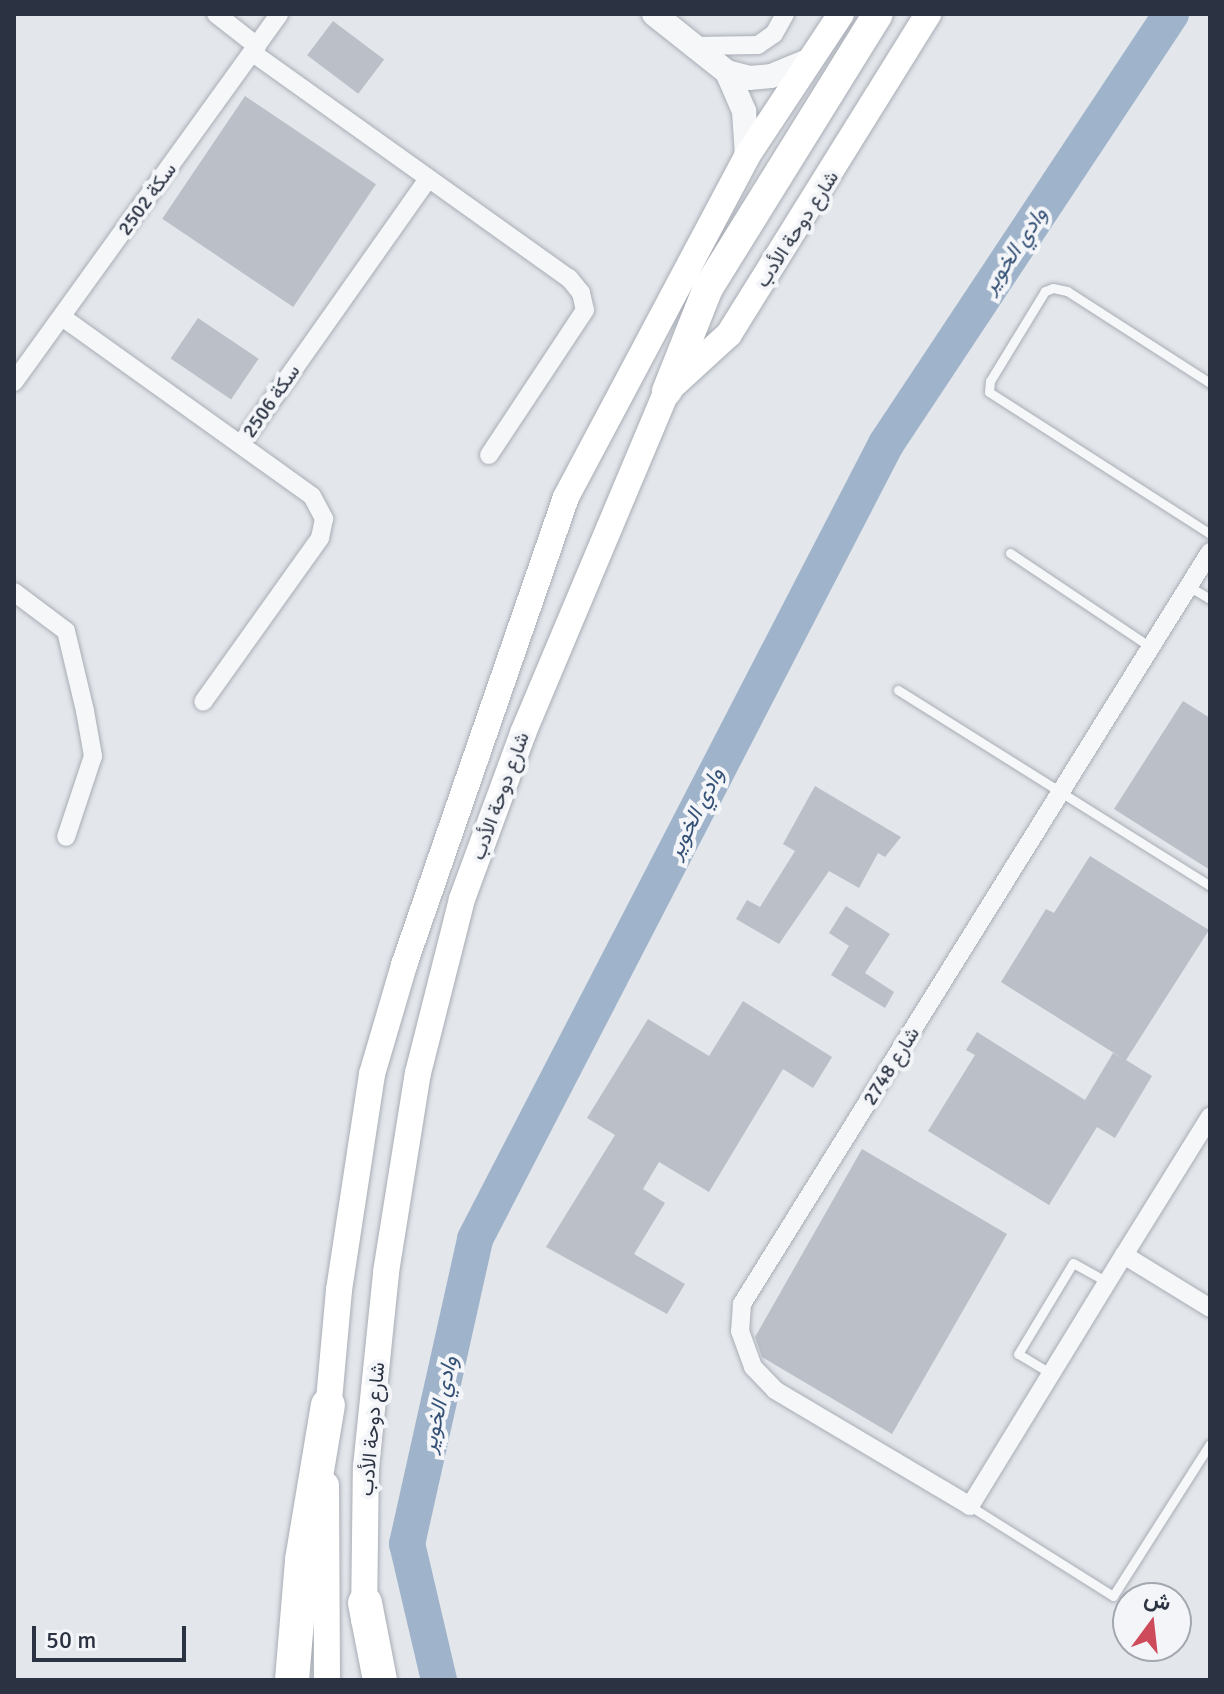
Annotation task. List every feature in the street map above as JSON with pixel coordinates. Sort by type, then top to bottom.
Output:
[{"type":"highway","points":[[292,1680],[302,1560],[328,1405]]},
{"type":"highway","points":[[365,1603],[380,1680]]},
{"type":"main road","name":"شارع دوحة الأدب","points":[[327,1680],[328,1405],[339,1290],[372,1074],[409,950],[566,497],[747,156],[841,14]]},
{"type":"main road","points":[[667,391],[708,288],[878,14]]},
{"type":"main road","name":"شارع دوحة الأدب","points":[[364,1680],[366,1467],[386,1272],[437,987],[462,899],[523,733],[667,391],[729,334],[928,14]]},
{"type":"street","points":[[216,14],[255,50],[427,180],[569,278],[585,310],[489,455]]},
{"type":"street","name":"2502 سكة","points":[[14,382],[279,14]]},
{"type":"street","points":[[654,14],[727,72],[749,78],[771,76],[810,60]]},
{"type":"street","points":[[695,46],[758,45],[774,34],[785,14]]},
{"type":"street","points":[[727,72],[744,111],[747,156]]},
{"type":"street","name":"سكة 2506","points":[[62,317],[241,444],[427,180]]},
{"type":"street","points":[[203,702],[320,538],[324,519],[312,496],[241,444]]},
{"type":"street","name":"شارع 2748","points":[[970,1506],[775,1390],[753,1367],[740,1331],[742,1304],[1210,552]]},
{"type":"street","points":[[14,592],[66,631],[85,711],[93,756],[66,837]]},
{"type":"street","points":[[970,1506],[1210,1117]]},
{"type":"street","points":[[1124,1255],[1210,1308]]},
{"type":"lane","points":[[1210,383],[1067,291],[1053,288],[1045,291],[990,381],[989,392],[1210,534]]},
{"type":"lane","points":[[1010,553],[1152,648]]},
{"type":"lane","points":[[1190,587],[1210,599]]},
{"type":"lane","points":[[898,690],[1210,886]]},
{"type":"lane","points":[[1050,1373],[1018,1354],[1073,1263],[1107,1282]]},
{"type":"lane","points":[[970,1506],[1113,1596],[1210,1444]]},
{"type":"building","points":[[333,21],[384,60],[358,94],[307,55]]},
{"type":"building","points":[[245,96],[376,184],[293,307],[162,219]]},
{"type":"building","points":[[198,318],[259,359],[231,399],[171,359]]},
{"type":"building","points":[[1183,701],[1210,718],[1210,870],[1114,809]]},
{"type":"building","points":[[815,786],[901,837],[885,857],[878,853],[859,888],[829,871],[779,944],[736,919],[747,900],[760,907],[795,851],[783,844]]},
{"type":"building","points":[[1090,856],[1209,930],[1126,1060],[1152,1076],[1115,1138],[1097,1127],[1049,1205],[928,1131],[975,1055],[966,1050],[977,1032],[1085,1100],[1113,1053],[1125,1060],[1001,982],[1046,909],[1054,913]]},
{"type":"building","points":[[846,906],[890,934],[865,973],[894,992],[885,1008],[831,975],[849,946],[829,933]]},
{"type":"building","points":[[743,1001],[832,1057],[813,1088],[783,1069],[709,1192],[659,1162],[643,1189],[665,1203],[634,1254],[685,1284],[667,1314],[546,1247],[615,1135],[587,1118],[648,1019],[709,1056]]},
{"type":"building","points":[[862,1149],[1007,1234],[892,1434],[762,1357],[755,1337]]},
{"type":"waterway","name":"وادي الخوير","points":[[439,1680],[407,1544],[475,1239],[886,444],[1171,14]]}]
